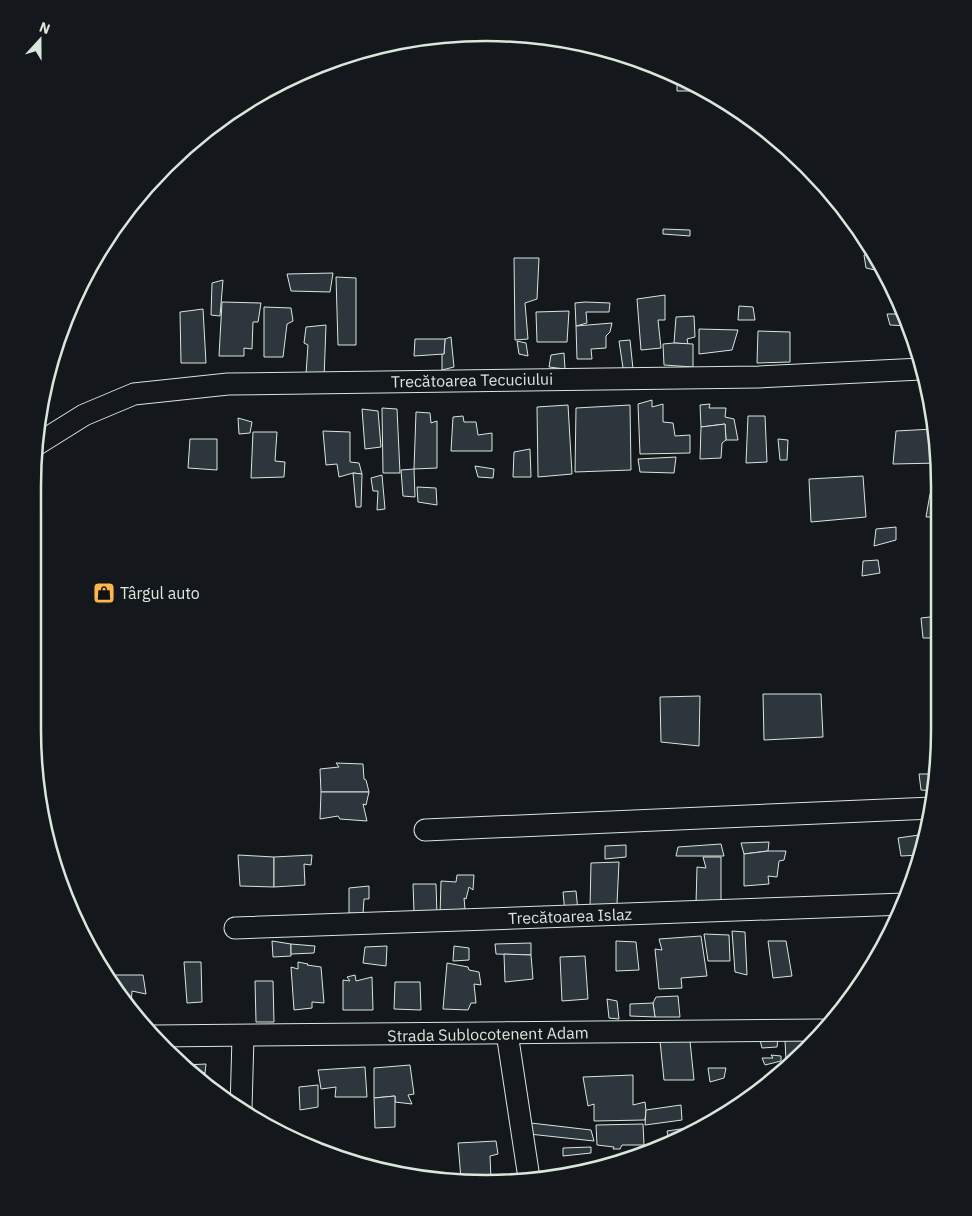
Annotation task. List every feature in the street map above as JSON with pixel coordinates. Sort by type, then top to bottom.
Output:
[{"type":"street","name":"Trecătoarea Tecuciului","points":[[44,440],[84,415],[134,394],[228,384],[759,377],[916,369]]},
{"type":"street","points":[[425,830],[923,808]]},
{"type":"street","name":"Trecătoarea Islaz","points":[[235,928],[895,904]]},
{"type":"street","name":"Strada Sublocotenent Adam","points":[[164,1036],[813,1030]]},
{"type":"street","points":[[507,1033],[528,1173]]},
{"type":"street","points":[[241,1101],[242,1036]]},
{"type":"building","points":[[677,84],[690,91],[677,91]]},
{"type":"building","points":[[663,229],[690,230],[690,236],[663,234]]},
{"type":"building","points":[[865,255],[874,270],[866,268]]},
{"type":"building","points":[[514,258],[539,258],[537,299],[525,303],[528,339],[515,340]]},
{"type":"building","points":[[333,273],[330,292],[291,291],[287,274]]},
{"type":"building","points":[[336,277],[356,278],[356,345],[338,345]]},
{"type":"building","points":[[223,280],[220,316],[211,315],[212,283]]},
{"type":"building","points":[[665,295],[665,320],[658,320],[661,348],[641,350],[637,299]]},
{"type":"building","points":[[222,302],[261,303],[258,322],[253,322],[252,349],[244,348],[244,356],[219,356]]},
{"type":"building","points":[[575,303],[610,303],[609,312],[586,312],[587,323],[576,326]]},
{"type":"building","points":[[739,306],[753,307],[755,320],[738,320]]},
{"type":"building","points":[[264,307],[291,308],[293,321],[287,324],[283,357],[264,357]]},
{"type":"building","points":[[203,309],[206,363],[181,363],[180,312]]},
{"type":"building","points":[[569,311],[567,342],[537,342],[536,312]]},
{"type":"building","points":[[887,314],[896,314],[901,326],[890,325]]},
{"type":"building","points":[[694,316],[695,337],[687,339],[688,344],[674,343],[676,317]]},
{"type":"building","points":[[612,323],[610,332],[606,336],[606,348],[591,349],[592,359],[577,359],[576,326]]},
{"type":"building","points":[[326,325],[324,379],[306,374],[308,345],[304,343],[306,327]]},
{"type":"building","points":[[699,329],[738,330],[732,350],[699,354]]},
{"type":"building","points":[[758,331],[790,332],[790,362],[757,363]]},
{"type":"building","points":[[451,337],[454,367],[442,370],[442,353],[444,354],[445,339]]},
{"type":"building","points":[[415,339],[445,339],[444,354],[414,356]]},
{"type":"building","points":[[630,340],[633,369],[623,368],[619,341]]},
{"type":"building","points":[[517,341],[526,343],[528,356],[519,354]]},
{"type":"building","points":[[663,344],[693,344],[693,367],[664,365]]},
{"type":"building","points":[[564,353],[565,369],[549,367],[551,355]]},
{"type":"building","points":[[652,400],[652,407],[663,404],[663,422],[673,423],[675,436],[690,435],[690,453],[640,454],[638,404]]},
{"type":"building","points":[[710,404],[709,408],[726,408],[725,417],[734,419],[738,440],[726,440],[725,424],[701,427],[700,405]]},
{"type":"building","points":[[568,405],[572,474],[538,477],[537,407]]},
{"type":"building","points":[[630,405],[631,470],[575,472],[576,408]]},
{"type":"building","points":[[382,408],[397,409],[400,473],[383,473]]},
{"type":"building","points":[[362,409],[378,411],[381,447],[365,449]]},
{"type":"building","points":[[416,412],[430,413],[431,423],[437,421],[437,468],[414,469]]},
{"type":"building","points":[[463,416],[464,422],[476,422],[478,435],[492,433],[492,451],[451,451],[453,417]]},
{"type":"building","points":[[748,416],[765,416],[767,462],[746,463]]},
{"type":"building","points":[[238,418],[252,422],[250,433],[239,434]]},
{"type":"building","points":[[725,424],[726,440],[722,443],[721,458],[700,459],[701,427]]},
{"type":"building","points":[[927,429],[930,463],[893,464],[896,431]]},
{"type":"building","points":[[323,431],[350,432],[350,462],[359,463],[362,474],[353,473],[339,477],[337,464],[326,465]]},
{"type":"building","points":[[253,432],[277,432],[275,461],[285,462],[284,477],[251,478]]},
{"type":"building","points":[[190,439],[217,439],[217,470],[188,468]]},
{"type":"building","points":[[778,439],[788,440],[787,460],[780,460]]},
{"type":"building","points":[[530,449],[531,477],[513,477],[514,452]]},
{"type":"building","points":[[676,457],[674,473],[640,472],[638,459]]},
{"type":"building","points":[[475,466],[494,469],[493,478],[478,477]]},
{"type":"building","points":[[414,469],[415,497],[403,496],[401,470]]},
{"type":"building","points":[[353,473],[362,474],[361,507],[356,507]]},
{"type":"building","points":[[382,475],[385,509],[377,510],[378,491],[373,491],[371,478]]},
{"type":"building","points":[[863,476],[866,517],[811,522],[809,479]]},
{"type":"building","points":[[417,487],[436,488],[437,505],[418,502]]},
{"type":"building","points":[[930,494],[931,494],[931,517],[926,517]]},
{"type":"building","points":[[896,527],[896,540],[874,546],[876,529]]},
{"type":"building","points":[[878,560],[880,573],[862,576],[863,561]]},
{"type":"building","points":[[931,617],[931,638],[923,638],[921,618]]},
{"type":"building","points":[[763,694],[821,694],[823,737],[764,740]]},
{"type":"building","points":[[700,696],[699,746],[661,742],[660,697]]},
{"type":"building","points":[[336,763],[363,764],[364,779],[366,780],[369,792],[321,792],[320,769],[339,767]]},
{"type":"building","points":[[919,774],[928,774],[927,790],[921,790]]},
{"type":"building","points":[[321,792],[369,792],[366,805],[363,804],[367,821],[340,819],[338,816],[320,819]]},
{"type":"building","points":[[918,835],[913,855],[901,856],[898,838]]},
{"type":"building","points":[[769,842],[768,851],[744,854],[741,843]]},
{"type":"building","points":[[721,844],[724,856],[676,856],[678,847]]},
{"type":"building","points":[[626,845],[626,857],[605,859],[605,846]]},
{"type":"building","points":[[786,851],[784,860],[779,861],[777,877],[768,876],[769,884],[744,886],[744,854]]},
{"type":"building","points":[[238,855],[274,857],[274,887],[240,886]]},
{"type":"building","points":[[312,855],[311,865],[304,864],[305,885],[274,887],[274,857]]},
{"type":"building","points":[[703,857],[721,857],[721,904],[696,904],[697,867],[706,868]]},
{"type":"building","points":[[619,862],[617,904],[590,908],[591,863]]},
{"type":"building","points":[[457,875],[474,875],[473,890],[469,887],[466,899],[464,898],[465,909],[452,910],[440,916],[441,881],[456,882]]},
{"type":"building","points":[[413,884],[436,884],[437,916],[414,912]]},
{"type":"building","points":[[369,886],[369,899],[364,899],[363,914],[349,913],[349,888]]},
{"type":"building","points":[[576,891],[578,911],[565,913],[563,892]]},
{"type":"building","points":[[732,931],[745,932],[747,975],[735,972]]},
{"type":"building","points":[[704,934],[729,935],[730,961],[708,961]]},
{"type":"building","points":[[701,936],[707,976],[681,978],[682,988],[659,989],[655,949],[662,950],[659,939]]},
{"type":"building","points":[[272,941],[291,944],[291,956],[273,957]]},
{"type":"building","points":[[616,941],[636,942],[639,970],[616,971]]},
{"type":"building","points":[[768,941],[786,941],[792,976],[773,978]]},
{"type":"building","points":[[531,943],[531,955],[496,954],[495,944]]},
{"type":"building","points":[[291,944],[315,946],[314,953],[291,954]]},
{"type":"building","points":[[387,946],[386,966],[363,963],[365,947]]},
{"type":"building","points":[[454,946],[469,948],[469,960],[453,961]]},
{"type":"building","points":[[504,954],[531,955],[533,979],[505,982]]},
{"type":"building","points":[[585,956],[588,999],[562,1001],[560,957]]},
{"type":"building","points":[[184,962],[201,962],[202,1002],[187,1003]]},
{"type":"building","points":[[298,962],[321,967],[324,1003],[312,1002],[312,1008],[294,1010],[291,967],[298,969]]},
{"type":"building","points":[[447,963],[468,967],[469,970],[479,972],[481,985],[474,984],[476,1003],[471,1003],[468,1010],[443,1009]]},
{"type":"building","points":[[115,975],[143,975],[146,994],[132,991],[131,999]]},
{"type":"building","points":[[355,975],[356,981],[372,977],[373,1010],[343,1010],[343,980],[350,981],[347,977]]},
{"type":"building","points":[[255,981],[273,981],[274,1022],[256,1022]]},
{"type":"building","points":[[395,982],[420,982],[421,1010],[394,1009]]},
{"type":"building","points":[[678,996],[680,1017],[655,1017],[653,1003],[656,997]]},
{"type":"building","points":[[607,999],[617,1001],[619,1019],[609,1018]]},
{"type":"building","points":[[653,1003],[655,1017],[630,1016],[630,1004]]},
{"type":"building","points":[[778,1038],[777,1047],[762,1048],[760,1040]]},
{"type":"building","points":[[785,1040],[803,1041],[800,1044],[786,1057]]},
{"type":"building","points":[[660,1041],[690,1041],[694,1080],[664,1080]]},
{"type":"building","points":[[771,1055],[781,1056],[781,1061],[765,1065],[762,1058],[773,1058]]},
{"type":"building","points":[[206,1064],[205,1073],[204,1073],[194,1065]]},
{"type":"building","points":[[410,1065],[414,1094],[408,1095],[412,1104],[395,1102],[395,1096],[374,1098],[374,1068]]},
{"type":"building","points":[[365,1067],[367,1097],[335,1097],[336,1087],[321,1089],[318,1070]]},
{"type":"building","points":[[708,1068],[726,1068],[724,1078],[710,1082]]},
{"type":"building","points":[[633,1075],[633,1105],[645,1102],[645,1120],[594,1121],[594,1104],[588,1106],[583,1077]]},
{"type":"building","points":[[318,1085],[318,1107],[300,1110],[299,1087]]},
{"type":"building","points":[[395,1096],[395,1127],[375,1128],[374,1098]]},
{"type":"building","points":[[681,1105],[682,1120],[645,1125],[646,1110]]},
{"type":"building","points":[[531,1123],[591,1130],[594,1141],[529,1134]]},
{"type":"building","points":[[643,1124],[644,1145],[622,1145],[620,1149],[613,1149],[614,1147],[597,1145],[596,1125]]},
{"type":"building","points":[[684,1128],[668,1136],[667,1131]]},
{"type":"building","points":[[496,1141],[498,1154],[490,1156],[491,1175],[461,1174],[458,1143]]},
{"type":"building","points":[[591,1147],[591,1153],[563,1156],[563,1148]]},
{"type":"place","name":"Târgul auto","points":[[104,593]]}]
